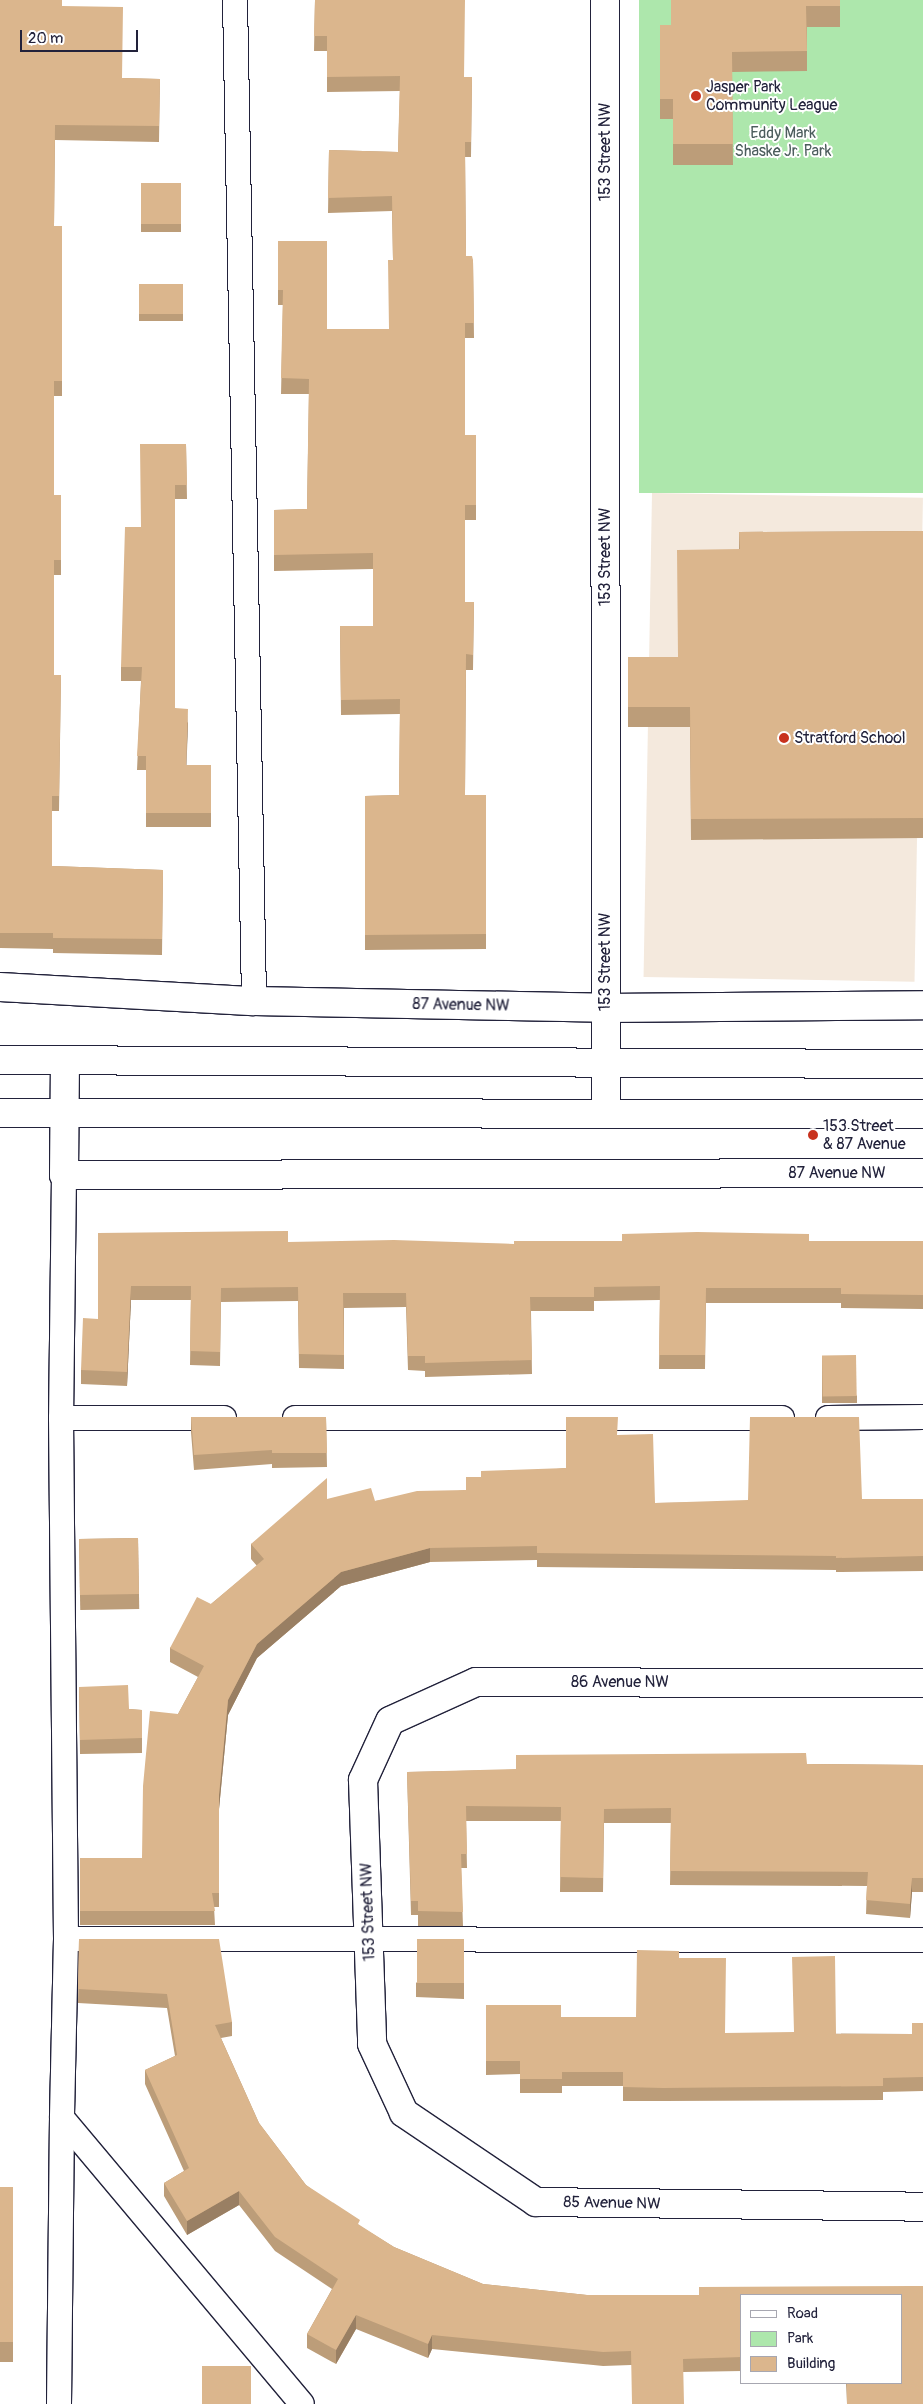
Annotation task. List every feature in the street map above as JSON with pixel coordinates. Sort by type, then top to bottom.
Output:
[{"type":"street","name":"153 Street NW","points":[[605,0],[606,1114]]},
{"type":"street","name":"87 Avenue NW","points":[[0,987],[254,1001],[605,1008],[923,1005]]},
{"type":"street","points":[[0,1060],[923,1064]]},
{"type":"street","points":[[64,1175],[66,1060]]},
{"type":"street","points":[[0,1113],[923,1114]]},
{"type":"street","name":"87 Avenue NW","points":[[64,1175],[923,1173]]},
{"type":"street","name":"86 Avenue NW","points":[[363,1780],[390,1720],[476,1682],[923,1683]]},
{"type":"street","name":"153 Street NW","points":[[363,1780],[372,2044]]},
{"type":"street","name":"85 Avenue NW","points":[[372,2044],[404,2113],[536,2202],[923,2207]]},
{"type":"lane","points":[[235,0],[254,1001]]},
{"type":"lane","points":[[59,2404],[66,1939],[61,1418],[64,1175]]},
{"type":"lane","points":[[61,1418],[923,1418]]},
{"type":"lane","points":[[66,1939],[923,1940]]},
{"type":"lane","points":[[62,2118],[302,2404]]},
{"type":"shaded area","name":"Stratford School","points":[[652,493],[923,498],[915,982],[644,977]]},
{"type":"green space","name":"Eddy Mark Shaske Jr. Park","points":[[639,0],[923,0],[923,493],[639,493]]},
{"type":"building","points":[[0,0],[62,0],[62,6],[123,7],[122,78],[160,79],[159,126],[55,125],[54,226],[62,226],[62,381],[54,381],[54,495],[61,495],[61,560],[54,560],[54,675],[61,675],[59,796],[52,796],[52,866],[163,870],[162,939],[53,938],[53,933],[0,933]]},
{"type":"building","points":[[315,0],[465,0],[464,77],[472,77],[471,142],[465,142],[466,256],[472,256],[473,260],[474,323],[465,323],[465,435],[476,435],[476,505],[465,505],[465,602],[474,602],[473,655],[466,654],[465,795],[486,795],[486,934],[365,935],[365,796],[399,795],[400,699],[341,700],[340,626],[373,626],[373,553],[274,555],[274,510],[307,509],[309,379],[281,378],[283,290],[278,290],[278,241],[327,241],[327,329],[389,329],[388,260],[393,260],[392,196],[328,198],[329,150],[398,152],[400,76],[327,77],[327,36],[314,36]]},
{"type":"building","name":"Jasper Park Community League","points":[[671,0],[840,0],[840,6],[806,6],[807,51],[732,52],[733,144],[673,144],[673,99],[660,99],[660,25],[671,25]]},
{"type":"building","points":[[141,183],[181,183],[181,224],[141,224]]},
{"type":"building","points":[[139,284],[183,284],[183,314],[139,314]]},
{"type":"building","points":[[140,444],[186,444],[187,485],[175,485],[175,708],[188,709],[186,765],[211,765],[211,813],[146,813],[146,756],[137,756],[142,667],[121,667],[125,527],[141,527]]},
{"type":"building","points":[[923,531],[923,818],[691,819],[690,707],[628,707],[628,657],[678,657],[677,550],[740,549],[739,532]]},
{"type":"building","points":[[288,1231],[288,1242],[394,1240],[514,1244],[514,1241],[622,1241],[622,1234],[697,1232],[809,1234],[809,1241],[923,1241],[923,1295],[841,1294],[841,1288],[706,1288],[705,1355],[659,1355],[660,1286],[594,1287],[594,1297],[530,1297],[532,1360],[425,1363],[425,1356],[408,1356],[406,1293],[343,1293],[344,1355],[299,1354],[298,1287],[221,1288],[220,1352],[190,1351],[191,1286],[131,1286],[127,1372],[81,1370],[83,1318],[98,1319],[98,1233]]},
{"type":"building","points":[[856,1355],[857,1396],[823,1397],[822,1356]]},
{"type":"building","points":[[191,1417],[326,1417],[327,1453],[272,1453],[272,1450],[194,1455]]},
{"type":"building","points":[[566,1417],[618,1417],[617,1435],[653,1434],[655,1503],[748,1500],[750,1417],[859,1417],[862,1499],[923,1499],[923,1556],[836,1558],[836,1556],[537,1553],[537,1546],[430,1548],[341,1572],[257,1644],[228,1700],[219,1795],[219,1893],[212,1893],[215,1911],[80,1911],[80,1858],[142,1858],[143,1786],[150,1711],[178,1714],[204,1666],[170,1648],[197,1597],[211,1604],[264,1559],[251,1544],[327,1478],[327,1499],[371,1488],[375,1501],[417,1491],[466,1490],[466,1477],[481,1477],[481,1471],[566,1468]]},
{"type":"building","points":[[138,1538],[139,1594],[80,1595],[79,1539]]},
{"type":"building","points":[[128,1685],[129,1709],[142,1710],[142,1738],[80,1740],[79,1687]]},
{"type":"building","points":[[806,1753],[807,1764],[923,1765],[923,1878],[912,1878],[910,1904],[866,1900],[868,1872],[670,1871],[671,1808],[604,1809],[603,1878],[560,1877],[561,1807],[466,1806],[467,1854],[461,1854],[463,1912],[418,1911],[418,1901],[411,1901],[407,1772],[516,1769],[516,1755]]},
{"type":"building","points":[[79,1939],[219,1939],[232,2022],[215,2025],[259,2123],[306,2185],[360,2220],[358,2224],[394,2247],[483,2284],[587,2295],[699,2295],[699,2287],[923,2286],[923,2404],[847,2404],[847,2384],[903,2384],[903,2294],[740,2294],[740,2357],[683,2359],[684,2404],[632,2404],[631,2351],[603,2352],[432,2335],[428,2344],[356,2315],[336,2350],[307,2334],[338,2279],[275,2237],[239,2191],[187,2221],[164,2183],[189,2168],[145,2070],[177,2055],[167,1994],[78,1989]]},
{"type":"building","points":[[417,1939],[464,1939],[464,1983],[417,1983]]},
{"type":"building","points":[[637,1950],[679,1951],[679,1958],[726,1958],[725,2033],[794,2032],[792,1957],[835,1956],[836,2034],[912,2034],[912,2023],[923,2023],[923,2077],[883,2078],[883,2086],[623,2087],[623,2072],[562,2072],[562,2079],[520,2079],[520,2061],[486,2061],[486,2005],[561,2005],[561,2017],[636,2017]]},
{"type":"building","points":[[0,2187],[13,2187],[13,2342],[0,2342]]},
{"type":"building","points":[[202,2366],[251,2366],[251,2404],[202,2404]]},
{"type":"place","name":"Jasper Park Community League","points":[[696,96]]},
{"type":"place","name":"Stratford School","points":[[784,738]]},
{"type":"place","name":"153 Street & 87 Avenue","points":[[813,1135]]}]
